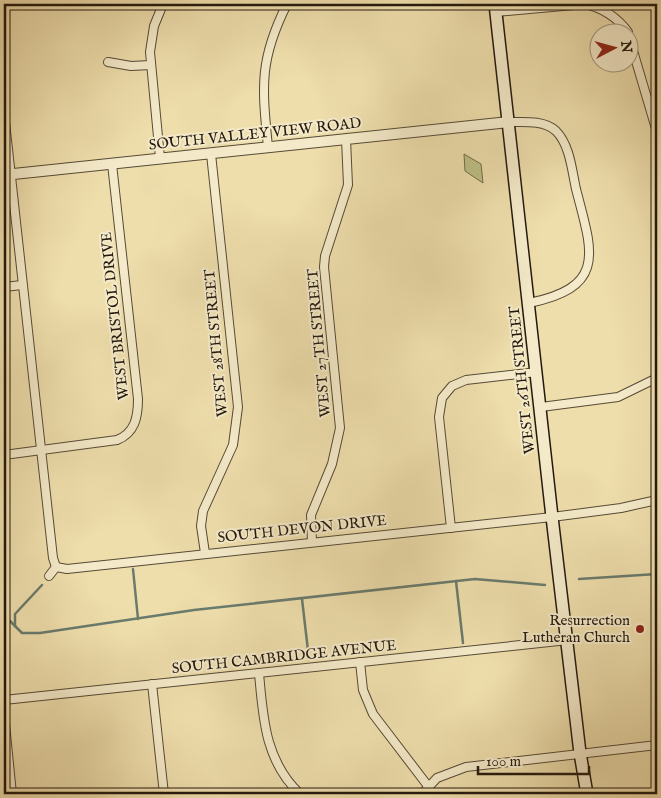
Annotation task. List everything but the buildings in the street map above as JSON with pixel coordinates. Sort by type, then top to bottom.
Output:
[{"type":"main road","name":"WEST 26TH STREET","points":[[496,8],[552,516],[568,640],[580,753],[582,794]]},
{"type":"main road","name":"WEST 26TH STREET","points":[[580,753],[587,794]]},
{"type":"street","points":[[160,158],[151,65],[151,40],[162,4]]},
{"type":"street","points":[[268,147],[264,104],[265,58],[276,26],[287,4]]},
{"type":"street","points":[[496,8],[585,4],[609,13],[618,22]]},
{"type":"street","points":[[108,62],[131,66],[151,65]]},
{"type":"street","points":[[638,66],[657,129]]},
{"type":"street","points":[[4,112],[7,175],[42,450],[53,558],[56,567],[49,576]]},
{"type":"street","points":[[509,122],[543,124],[557,132],[561,138],[568,156],[589,243],[586,271],[576,284],[561,295],[529,304]]},
{"type":"street","name":"SOUTH VALLEY VIEW ROAD","points":[[7,175],[509,122]]},
{"type":"street","name":"WEST 27TH STREET","points":[[312,542],[311,515],[332,464],[340,428],[324,267],[325,256],[348,185],[346,139]]},
{"type":"street","name":"WEST 28TH STREET","points":[[204,553],[201,526],[203,511],[233,445],[238,407],[211,154]]},
{"type":"street","name":"WEST BRISTOL DRIVE","points":[[4,455],[117,440],[130,433],[136,421],[138,399],[112,164]]},
{"type":"street","points":[[4,287],[22,285]]},
{"type":"street","points":[[451,528],[439,417],[440,403],[445,393],[452,386],[466,380],[537,372]]},
{"type":"street","points":[[540,407],[618,397],[657,378]]},
{"type":"street","name":"SOUTH DEVON DRIVE","points":[[56,567],[67,569],[451,528],[621,508],[657,500]]},
{"type":"street","name":"SOUTH CAMBRIDGE AVENUE","points":[[4,700],[568,640]]},
{"type":"street","points":[[360,662],[364,690],[373,714],[428,786]]},
{"type":"street","points":[[259,673],[264,725],[271,751],[283,775],[300,794]]},
{"type":"street","points":[[152,684],[164,794]]},
{"type":"street","points":[[4,714],[12,794]]},
{"type":"street","points":[[422,794],[437,778],[466,767],[657,746]]},
{"type":"street","points":[[57,794],[62,794]]},
{"type":"green space","points":[[464,154],[481,164],[483,183],[465,171]]},
{"type":"waterway","points":[[133,569],[138,619]]},
{"type":"waterway","points":[[579,579],[657,574]]},
{"type":"waterway","points":[[4,615],[22,633],[40,633],[194,610],[475,579],[545,585]]},
{"type":"waterway","points":[[456,581],[463,643]]},
{"type":"waterway","points":[[15,626],[15,614],[42,585]]},
{"type":"waterway","points":[[302,599],[309,659]]},
{"type":"place","name":"Resurrection Lutheran Church","points":[[640,629]]}]
